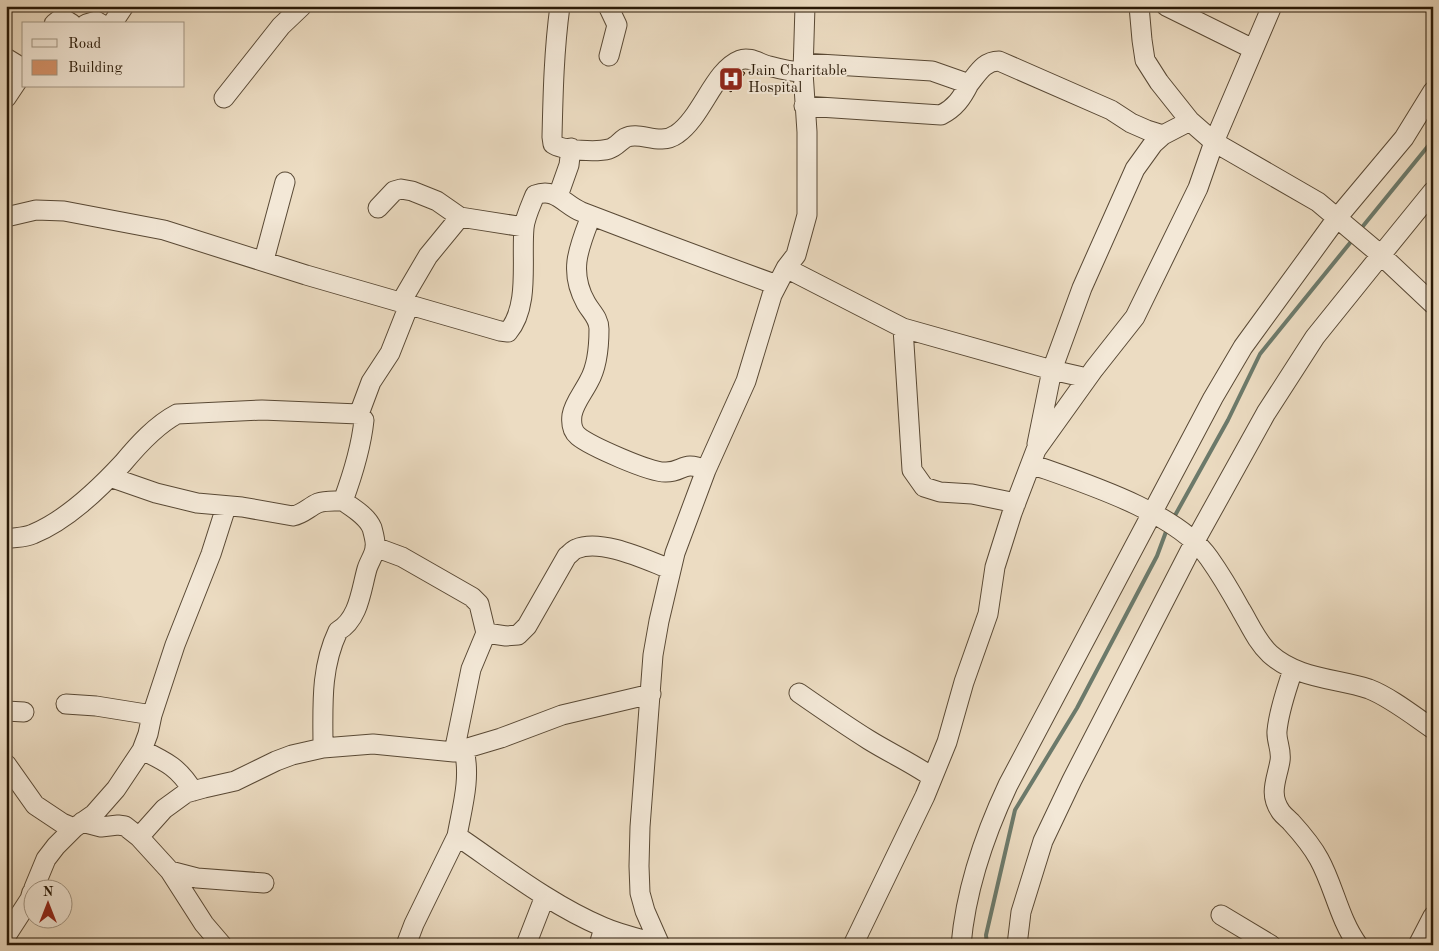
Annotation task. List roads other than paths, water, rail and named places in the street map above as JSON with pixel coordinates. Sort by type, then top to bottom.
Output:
[{"type":"street","points":[[113,22],[124,6]]},
{"type":"street","points":[[224,98],[281,26],[302,6]]},
{"type":"street","points":[[560,6],[554,53],[552,137],[553,144],[558,147],[590,150],[608,149],[630,136],[662,140],[670,138],[677,134],[695,116],[721,75],[740,60],[751,60],[766,66],[790,71],[803,68],[932,71],[969,84]]},
{"type":"street","points":[[608,6],[618,25],[609,56]]},
{"type":"street","points":[[659,944],[645,911],[640,893],[640,827],[655,647],[670,568],[706,470],[746,381],[772,294],[786,268],[796,255],[806,216],[806,132],[803,68],[805,6]]},
{"type":"street","points":[[1139,6],[1145,60],[1159,82],[1190,121],[1214,142],[1318,202],[1376,250],[1433,304]]},
{"type":"street","points":[[1166,6],[1254,49]]},
{"type":"street","points":[[1033,457],[1087,378],[1135,316],[1198,188],[1214,142],[1272,6]]},
{"type":"street","points":[[56,22],[64,18],[69,22]]},
{"type":"street","points":[[6,58],[22,69]]},
{"type":"street","points":[[804,106],[941,116],[952,110],[962,98],[969,84],[985,65],[991,61],[999,61],[1111,110],[1131,123],[1163,135]]},
{"type":"street","points":[[6,98],[22,73]]},
{"type":"street","points":[[1017,945],[1021,912],[1043,841],[1072,780],[1174,527],[1213,398],[1243,347],[1404,138],[1433,91]]},
{"type":"street","points":[[853,945],[948,742],[964,682],[988,614],[995,567],[1033,457],[1052,370],[1082,288],[1135,169],[1153,144],[1163,135],[1190,121]]},
{"type":"street","points":[[558,196],[568,165],[571,148]]},
{"type":"street","points":[[264,260],[285,182]]},
{"type":"street","points":[[378,208],[394,191],[401,189],[412,191],[437,201],[460,217],[524,227]]},
{"type":"street","points":[[961,945],[970,886],[990,825],[1008,785],[1174,527],[1266,413],[1315,337],[1376,250],[1433,191]]},
{"type":"street","points":[[6,217],[36,210],[64,211],[164,230],[264,260],[306,275],[508,332],[519,314],[524,266],[524,227],[535,194],[549,192],[558,196],[575,209],[591,216],[777,285]]},
{"type":"street","points":[[591,216],[578,252],[576,273],[578,287],[587,305],[595,314],[599,328],[594,369],[572,413],[572,427],[578,436],[596,447],[646,469],[666,472],[687,466],[697,466],[706,470]]},
{"type":"street","points":[[359,414],[371,382],[390,353],[405,304],[428,256],[460,217]]},
{"type":"street","points":[[786,268],[903,328],[1087,378]]},
{"type":"street","points":[[903,328],[912,470],[918,481],[924,487],[940,492],[972,494],[1016,503]]},
{"type":"street","points":[[6,539],[20,538],[32,534],[54,523],[110,477],[139,444],[177,414],[262,410],[359,414],[364,420],[362,434],[355,468],[343,501]]},
{"type":"street","points":[[1033,457],[1174,527],[1224,581],[1261,643],[1270,654],[1293,668],[1312,676],[1370,690],[1433,729]]},
{"type":"street","points":[[110,477],[156,493],[196,503],[242,507],[293,516],[300,515],[317,504],[326,501],[343,501],[364,516],[371,526],[376,547],[369,561],[360,598],[353,614],[347,625],[338,631],[323,683],[324,748]]},
{"type":"street","points":[[38,878],[46,859],[56,846],[78,825],[94,814],[116,788],[142,750],[175,645],[211,554],[226,507]]},
{"type":"street","points":[[486,633],[518,636],[527,626],[567,556],[574,549],[596,546],[616,550],[670,568]]},
{"type":"street","points":[[376,547],[402,557],[472,597],[479,604],[486,633],[471,668],[459,751],[467,763],[466,784],[457,836],[414,924],[406,945]]},
{"type":"street","points":[[1293,668],[1280,710],[1278,725],[1277,738],[1281,749],[1274,786],[1276,801],[1281,812],[1320,859],[1335,901],[1358,945]]},
{"type":"street","points":[[799,692],[838,721],[932,777]]},
{"type":"street","points":[[139,837],[164,809],[181,797],[194,791],[235,782],[276,761],[307,751],[324,748],[389,744],[459,751],[501,738],[562,714],[651,694]]},
{"type":"street","points":[[66,704],[152,714]]},
{"type":"street","points":[[142,750],[167,762],[184,776],[194,791]]},
{"type":"street","points":[[6,764],[34,806],[62,823],[101,827],[125,826],[139,837],[170,871],[198,916],[222,945]]},
{"type":"street","points":[[457,836],[601,936],[659,944]]},
{"type":"street","points":[[170,871],[197,878],[264,883]]},
{"type":"street","points":[[526,945],[545,896]]},
{"type":"street","points":[[6,936],[22,911]]},
{"type":"street","points":[[1220,915],[1271,945]]},
{"type":"street","points":[[1418,945],[1433,916]]},
{"type":"waterway","points":[[1359,231],[1433,140]]},
{"type":"waterway","points":[[1173,519],[1228,420],[1260,354],[1354,238]]},
{"type":"waterway","points":[[987,945],[986,935],[1015,810],[1077,708],[1157,556],[1167,529]]},
{"type":"place","name":"Jain Charitable Hospital","points":[[731,79]]}]
